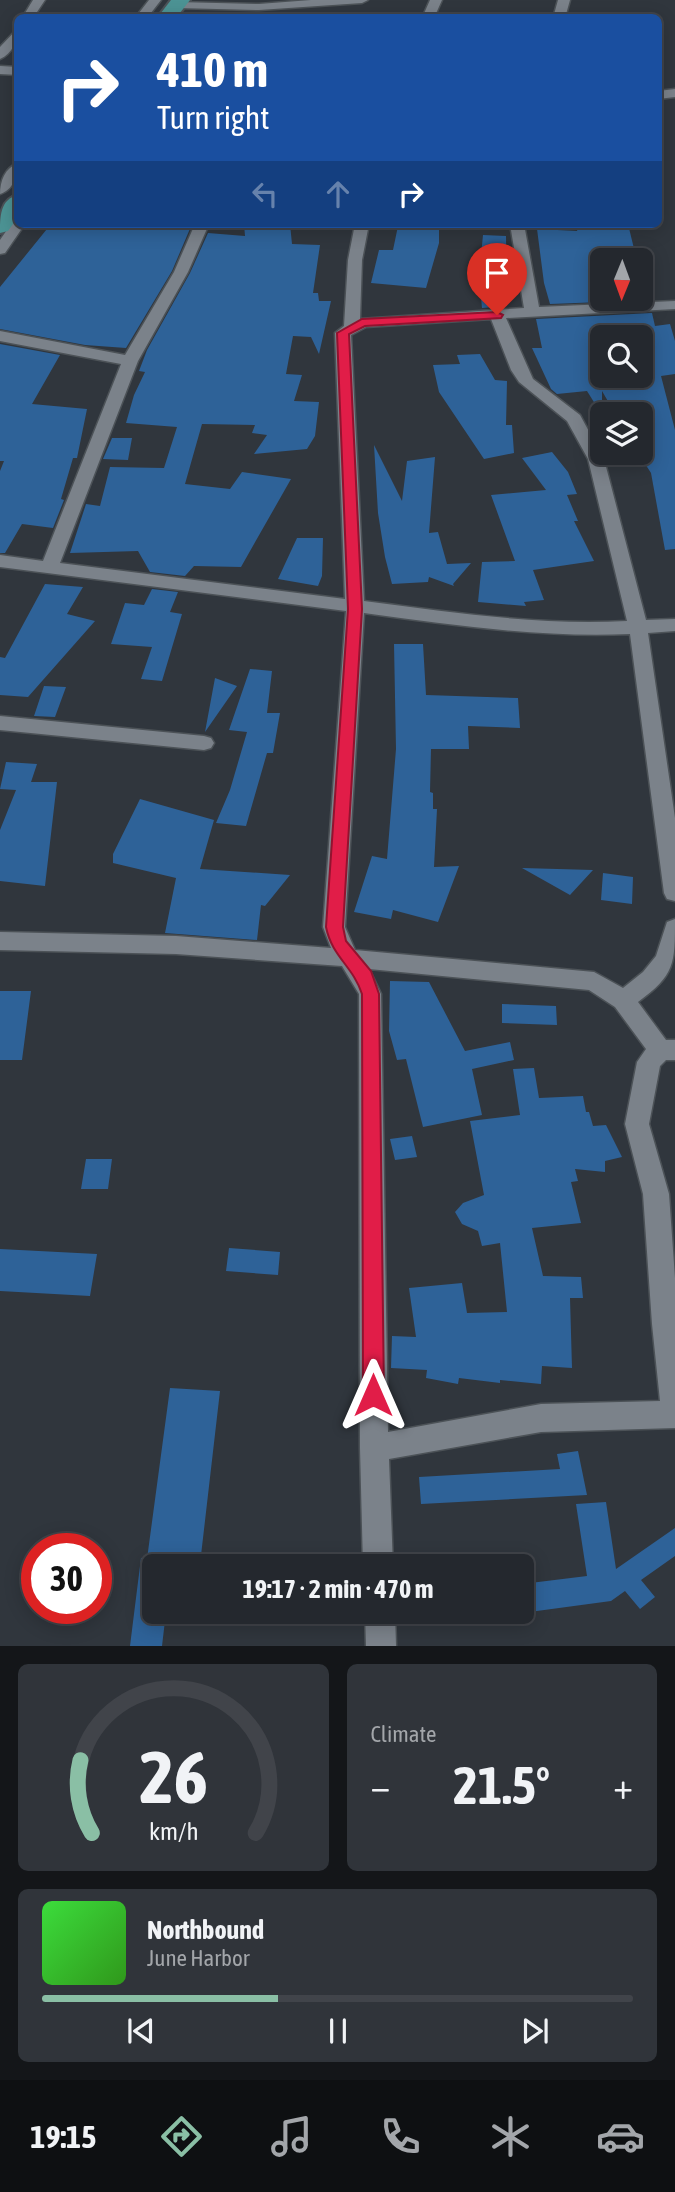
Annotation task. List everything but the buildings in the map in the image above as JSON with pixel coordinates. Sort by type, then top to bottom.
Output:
[{"type":"main road","points":[[0,226],[10,205]]},
{"type":"street","points":[[143,14],[155,0]]},
{"type":"street","points":[[184,8],[259,7],[362,0]]},
{"type":"street","points":[[0,55],[14,36]]},
{"type":"street","points":[[0,250],[14,186]]},
{"type":"street","points":[[50,568],[130,361],[181,272],[200,228]]},
{"type":"street","points":[[352,327],[355,260],[361,228]]},
{"type":"street","points":[[518,228],[532,313]]},
{"type":"street","points":[[378,1554],[374,1448],[370,994],[365,976],[338,944],[334,927],[355,609],[343,333],[362,323],[400,319],[675,305]]},
{"type":"street","points":[[497,315],[519,370],[527,382],[574,418],[596,459],[638,627],[675,893]]},
{"type":"street","points":[[0,336],[130,361]]},
{"type":"street","points":[[0,561],[355,609],[527,628],[675,625]]},
{"type":"street","points":[[0,723],[204,743]]},
{"type":"street","points":[[623,1000],[646,985],[666,964],[673,946],[675,928]]},
{"type":"street","points":[[0,941],[177,945],[594,981],[623,1000],[667,1050],[649,1062],[637,1124],[656,1194],[665,1324],[675,1407]]},
{"type":"street","points":[[374,1448],[541,1419],[675,1414]]},
{"type":"street","points":[[380,1624],[381,1646]]},
{"type":"route","points":[[373,1395],[370,994],[365,976],[338,944],[334,927],[355,609],[343,333],[362,323],[497,315]]}]
